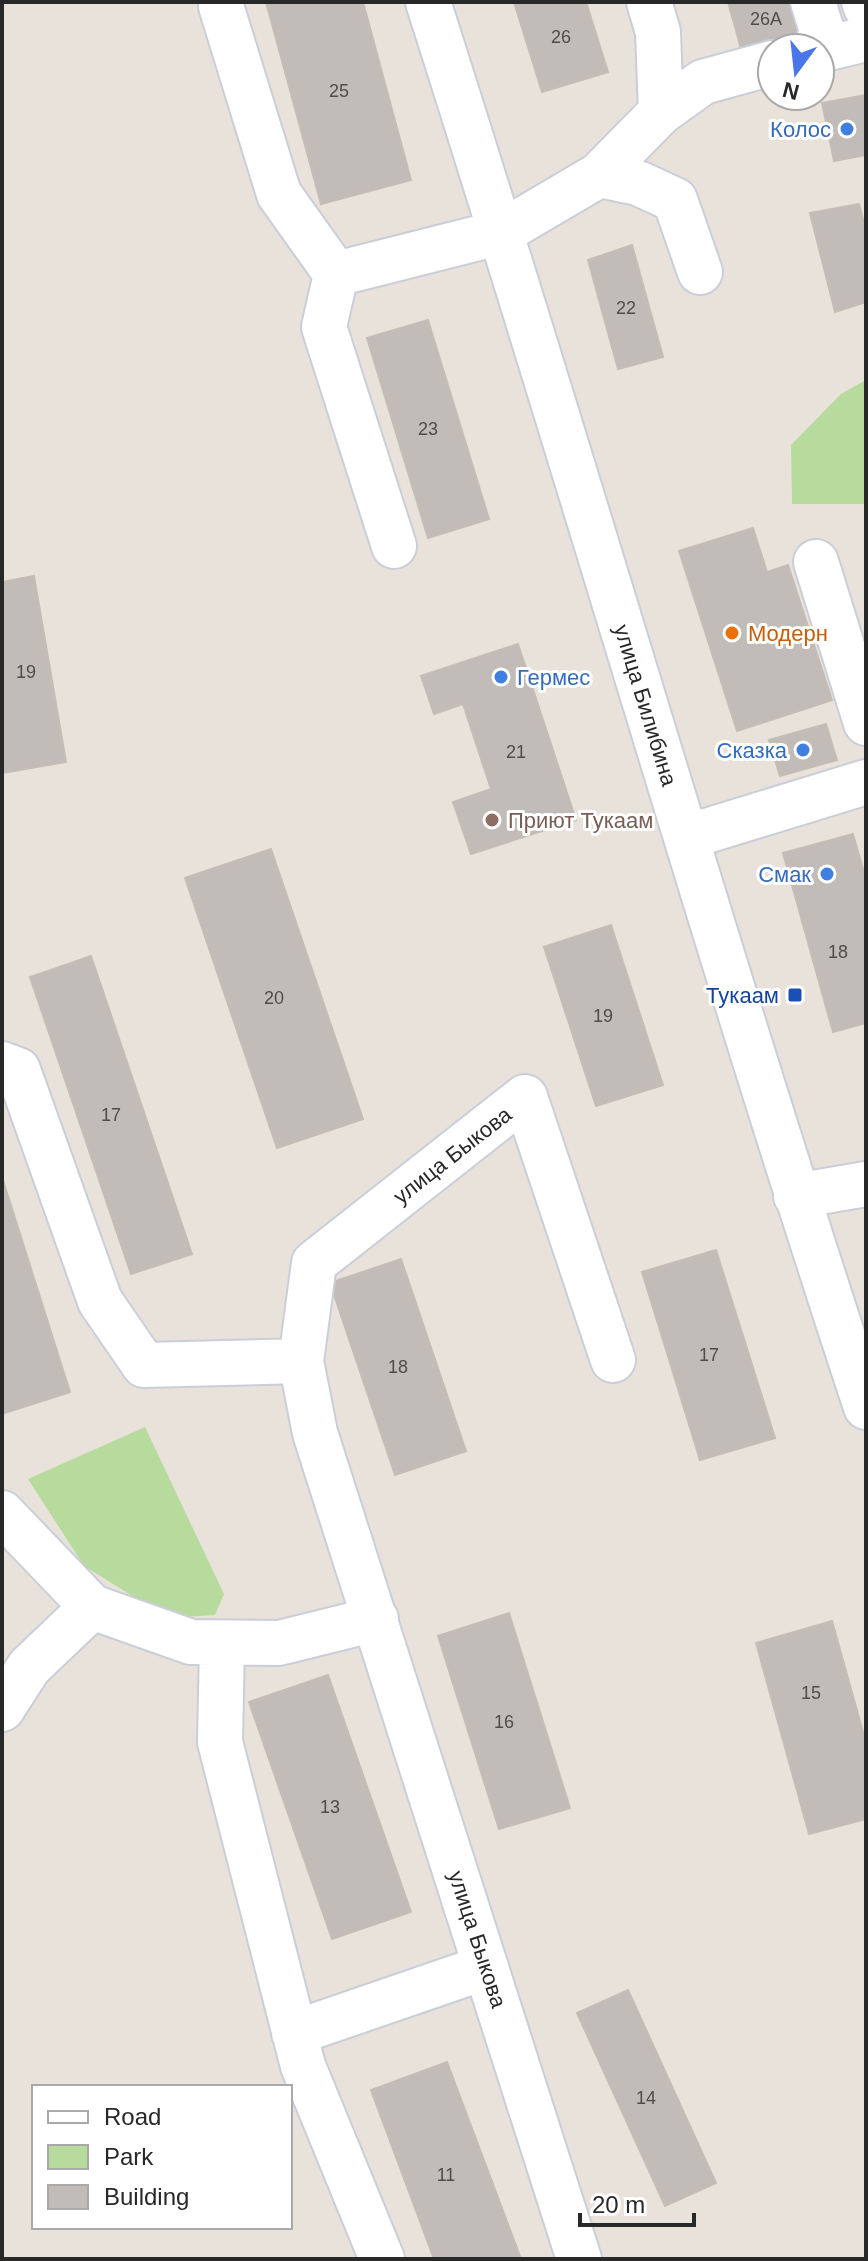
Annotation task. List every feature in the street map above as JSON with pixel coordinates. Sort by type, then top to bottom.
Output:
[{"type":"street","name":"улица Билибина","points":[[428,2],[502,232],[796,1196],[866,1407]]},
{"type":"street","points":[[649,2],[658,32],[661,112]]},
{"type":"street","points":[[813,2],[822,32]]},
{"type":"street","points":[[221,6],[279,194],[336,274],[324,327],[394,546]]},
{"type":"street","points":[[836,45],[866,39]]},
{"type":"street","points":[[336,274],[502,232],[599,175],[661,112],[703,82],[756,67]]},
{"type":"street","points":[[599,175],[638,183],[675,200],[700,272]]},
{"type":"street","points":[[816,562],[866,723]]},
{"type":"street","points":[[687,837],[866,782]]},
{"type":"street","points":[[2,1064],[18,1070],[100,1301],[144,1365],[301,1361]]},
{"type":"street","name":"улица Быкова","points":[[579,2259],[315,1433],[301,1361],[314,1263],[525,1097],[613,1360]]},
{"type":"street","points":[[796,1196],[866,1184]]},
{"type":"street","points":[[2,1513],[92,1607],[191,1642],[279,1643],[376,1619]]},
{"type":"street","points":[[2,1709],[29,1667],[92,1607]]},
{"type":"street","points":[[222,1643],[220,1742],[294,2033],[303,2066],[382,2259]]},
{"type":"street","points":[[294,2033],[486,1967]]},
{"type":"green space","points":[[866,380],[866,504],[792,504],[791,445],[841,394]]},
{"type":"green space","points":[[145,1427],[224,1594],[215,1615],[168,1618],[84,1566],[28,1479]]},
{"type":"building","points":[[266,2],[363,2],[411,180],[321,204]]},
{"type":"building","points":[[514,2],[586,2],[608,72],[542,92]]},
{"type":"building","points":[[728,2],[794,2],[802,32],[756,32],[756,49],[742,52]]},
{"type":"building","name":"Колос","points":[[866,95],[866,155],[834,161],[824,112],[836,112],[836,100]]},
{"type":"building","points":[[859,204],[866,231],[866,302],[835,312],[810,213]]},
{"type":"building","points":[[632,245],[663,357],[618,369],[588,260]]},
{"type":"building","points":[[428,320],[489,519],[428,538],[367,338]]},
{"type":"building","points":[[753,528],[767,572],[788,565],[832,700],[737,731],[679,551]]},
{"type":"building","points":[[34,576],[66,762],[2,773],[2,582]]},
{"type":"building","points":[[518,644],[576,820],[471,854],[453,802],[491,789],[463,704],[434,714],[421,676]]},
{"type":"building","name":"Сказка","points":[[826,724],[837,760],[780,776],[769,740]]},
{"type":"building","points":[[853,834],[866,880],[866,1023],[833,1032],[783,853]]},
{"type":"building","points":[[271,849],[363,1119],[277,1148],[185,878]]},
{"type":"building","points":[[611,925],[663,1085],[596,1106],[544,947]]},
{"type":"building","points":[[91,956],[192,1254],[131,1274],[30,977]]},
{"type":"building","points":[[2,1177],[70,1392],[2,1414]]},
{"type":"building","points":[[716,1250],[775,1438],[700,1460],[642,1272]]},
{"type":"building","points":[[401,1259],[466,1451],[395,1475],[330,1283]]},
{"type":"building","points":[[509,1613],[570,1808],[499,1829],[438,1636]]},
{"type":"building","points":[[832,1621],[866,1743],[866,1819],[809,1834],[756,1643]]},
{"type":"building","points":[[328,1675],[411,1912],[332,1939],[249,1702]]},
{"type":"building","points":[[628,1990],[716,2183],[665,2206],[577,2013]]},
{"type":"building","points":[[447,2062],[521,2259],[434,2259],[371,2090]]},
{"type":"place","name":"Колос","points":[[847,129]]},
{"type":"place","name":"Модерн","points":[[732,633]]},
{"type":"place","name":"Гермес","points":[[501,677]]},
{"type":"place","name":"Сказка","points":[[803,750]]},
{"type":"place","name":"Приют Тукаам","points":[[492,820]]},
{"type":"place","name":"Смак","points":[[827,874]]},
{"type":"place","name":"Тукаам","points":[[795,995]]}]
